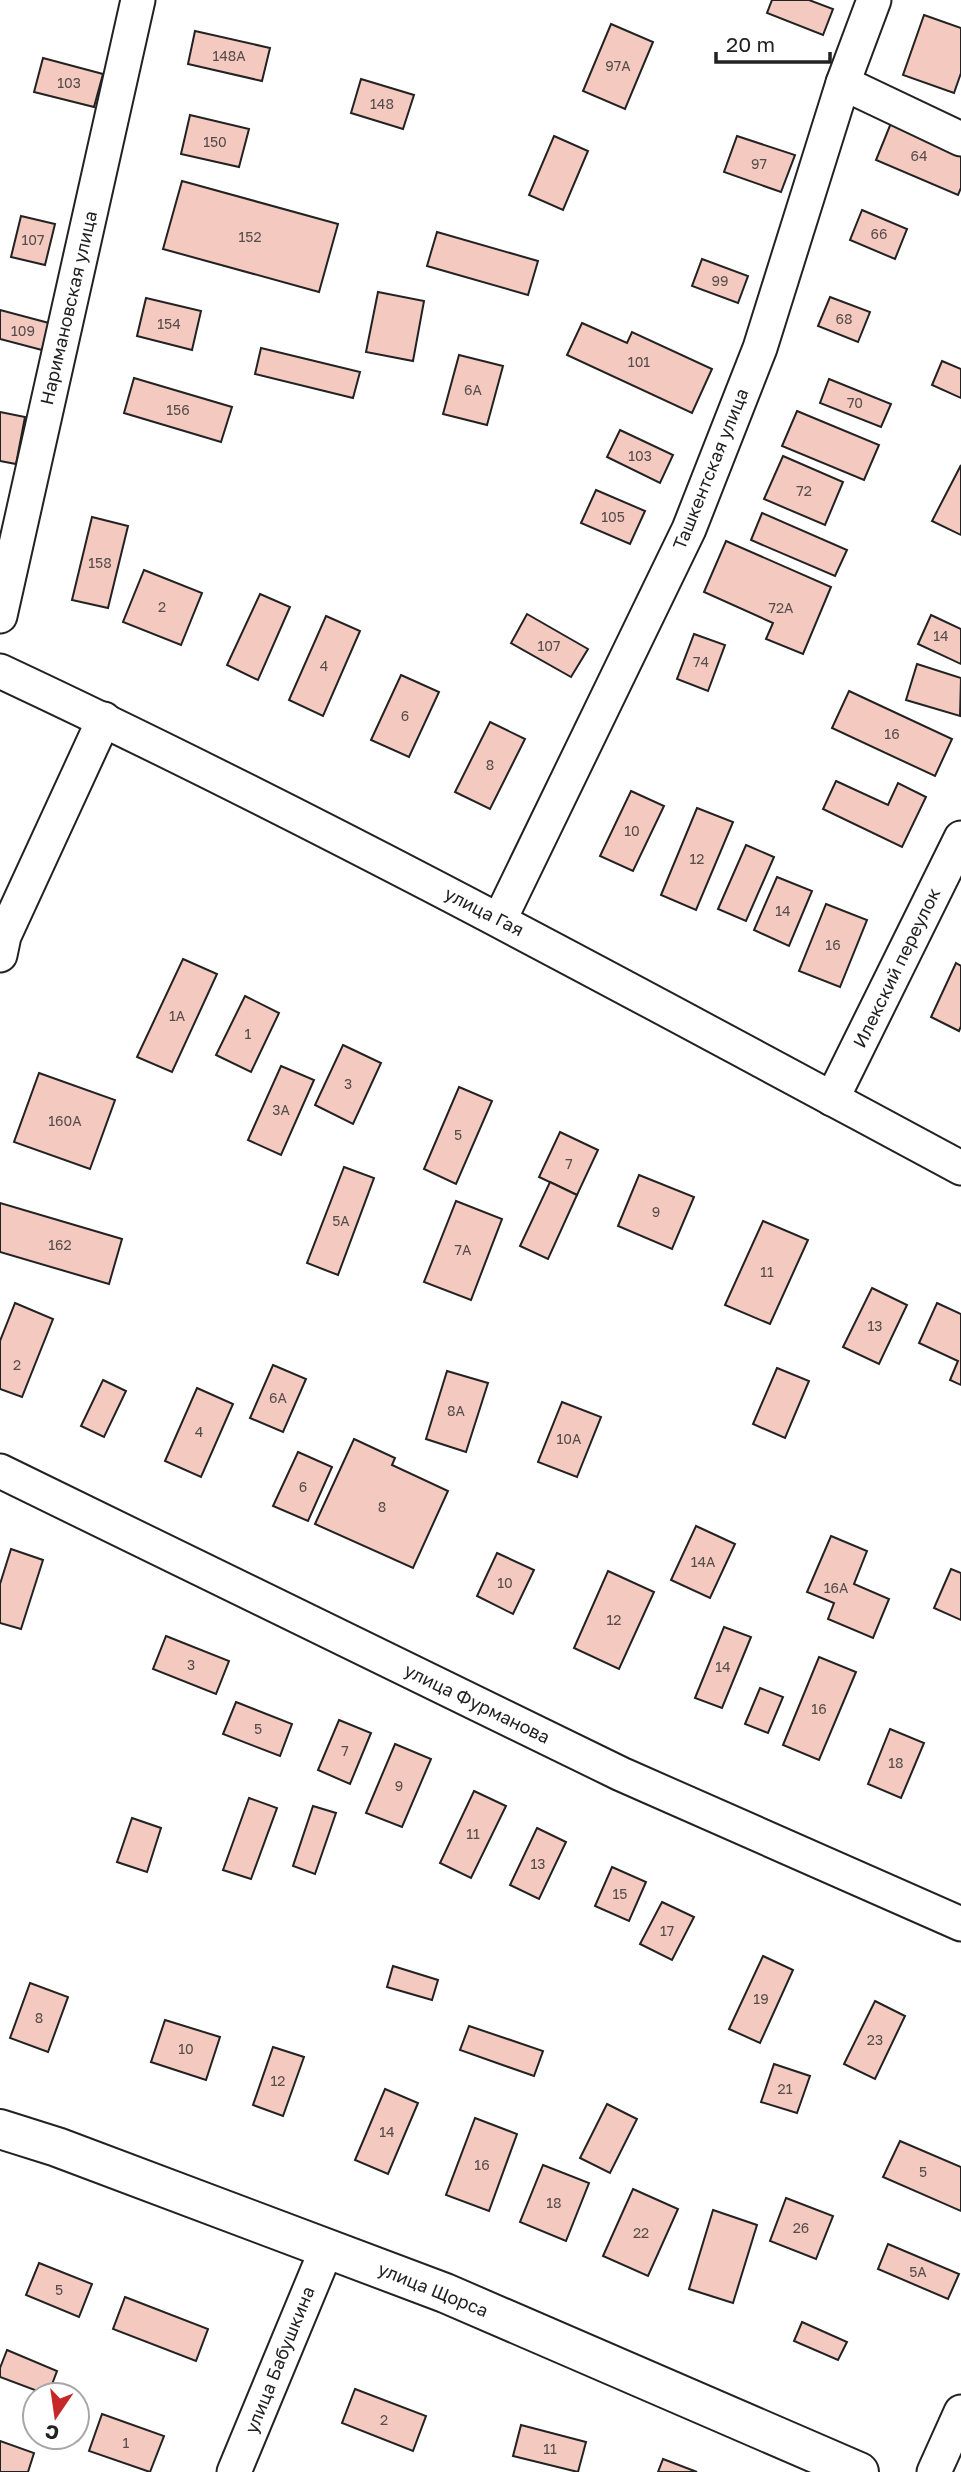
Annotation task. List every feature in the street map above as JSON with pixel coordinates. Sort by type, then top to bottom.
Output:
[{"type":"main road","name":"улица Щорса","points":[[0,2130],[57,2147],[445,2293],[859,2472]]},
{"type":"street","name":"Наримановская улица","points":[[0,616],[138,0]]},
{"type":"street","name":"Ташкентская улица","points":[[500,919],[689,529],[760,348],[843,83],[874,0]]},
{"type":"street","points":[[843,83],[961,139]]},
{"type":"street","name":"улица Гая","points":[[0,671],[104,719],[500,919],[961,1168]]},
{"type":"street","points":[[0,955],[4,936],[104,719]]},
{"type":"street","name":"Илекский переулок","points":[[832,1099],[961,838]]},
{"type":"street","name":"улица Фурманова","points":[[0,1471],[621,1774],[961,1924]]},
{"type":"street","name":"улица Бабушкина","points":[[234,2472],[327,2248]]},
{"type":"street","points":[[934,2472],[961,2412]]},
{"type":"building","points":[[772,0],[809,0],[833,9],[823,35],[767,13]]},
{"type":"building","points":[[924,15],[961,28],[961,73],[954,93],[903,75]]},
{"type":"building","points":[[611,24],[653,42],[625,109],[583,91]]},
{"type":"building","points":[[195,31],[270,48],[262,81],[188,64]]},
{"type":"building","points":[[43,58],[103,74],[94,107],[34,92]]},
{"type":"building","points":[[361,79],[414,95],[403,129],[351,113]]},
{"type":"building","points":[[190,115],[249,129],[239,167],[181,154]]},
{"type":"building","points":[[891,123],[961,151],[961,188],[958,195],[876,160]]},
{"type":"building","points":[[554,136],[588,151],[563,210],[529,195]]},
{"type":"building","points":[[737,136],[795,155],[781,192],[724,172]]},
{"type":"building","points":[[182,181],[338,224],[319,292],[163,249]]},
{"type":"building","points":[[862,210],[907,229],[895,259],[850,240]]},
{"type":"building","points":[[21,216],[55,224],[45,265],[11,257]]},
{"type":"building","points":[[437,232],[538,261],[528,295],[427,266]]},
{"type":"building","points":[[702,259],[748,276],[738,303],[692,286]]},
{"type":"building","points":[[378,292],[424,301],[413,361],[366,352]]},
{"type":"building","points":[[830,297],[870,312],[858,342],[818,326]]},
{"type":"building","points":[[146,298],[201,311],[192,350],[137,336]]},
{"type":"building","points":[[0,310],[49,323],[42,350],[0,339]]},
{"type":"building","points":[[582,323],[627,343],[632,332],[712,369],[692,413],[567,355]]},
{"type":"building","points":[[261,348],[360,372],[353,398],[255,374]]},
{"type":"building","points":[[459,355],[503,366],[487,425],[443,414]]},
{"type":"building","points":[[942,361],[961,369],[961,398],[932,385]]},
{"type":"building","points":[[134,378],[232,407],[221,442],[124,413]]},
{"type":"building","points":[[829,379],[891,404],[881,427],[820,403]]},
{"type":"building","points":[[797,411],[879,445],[864,480],[782,446]]},
{"type":"building","points":[[0,412],[25,417],[16,464],[0,461]]},
{"type":"building","points":[[620,430],[673,455],[660,483],[607,457]]},
{"type":"building","points":[[783,456],[843,482],[825,525],[764,499]]},
{"type":"building","points":[[961,465],[961,535],[932,521]]},
{"type":"building","points":[[596,490],[645,511],[630,544],[581,523]]},
{"type":"building","points":[[762,513],[847,550],[835,576],[751,540]]},
{"type":"building","points":[[92,517],[128,526],[108,608],[72,600]]},
{"type":"building","points":[[726,541],[831,587],[803,654],[766,639],[773,623],[704,592]]},
{"type":"building","points":[[144,570],[202,593],[181,645],[123,622]]},
{"type":"building","points":[[260,594],[290,607],[258,680],[227,665]]},
{"type":"building","points":[[527,614],[588,649],[571,677],[511,643]]},
{"type":"building","points":[[931,615],[961,629],[961,664],[918,644]]},
{"type":"building","points":[[326,616],[360,631],[323,716],[289,700]]},
{"type":"building","points":[[694,634],[725,645],[708,691],[677,679]]},
{"type":"building","points":[[917,664],[961,678],[960,716],[906,700]]},
{"type":"building","points":[[401,675],[439,692],[409,757],[371,740]]},
{"type":"building","points":[[849,691],[952,739],[935,776],[832,728]]},
{"type":"building","points":[[490,722],[525,739],[490,809],[455,792]]},
{"type":"building","points":[[836,781],[888,805],[898,783],[926,797],[902,847],[823,809]]},
{"type":"building","points":[[631,791],[664,806],[633,871],[600,856]]},
{"type":"building","points":[[697,808],[733,822],[696,910],[661,895]]},
{"type":"building","points":[[746,845],[774,857],[746,921],[718,909]]},
{"type":"building","points":[[777,877],[812,891],[789,946],[754,930]]},
{"type":"building","points":[[826,904],[867,920],[840,987],[799,971]]},
{"type":"building","points":[[183,959],[217,974],[172,1072],[137,1057]]},
{"type":"building","points":[[956,963],[961,966],[959,1031],[931,1017]]},
{"type":"building","points":[[245,996],[279,1013],[251,1072],[216,1055]]},
{"type":"building","points":[[343,1045],[381,1063],[353,1124],[315,1105]]},
{"type":"building","points":[[281,1066],[314,1080],[281,1155],[248,1140]]},
{"type":"building","points":[[39,1073],[115,1100],[90,1169],[14,1142]]},
{"type":"building","points":[[459,1087],[492,1101],[456,1184],[424,1169]]},
{"type":"building","points":[[560,1132],[598,1150],[577,1195],[539,1177]]},
{"type":"building","points":[[344,1167],[374,1178],[338,1275],[307,1263]]},
{"type":"building","points":[[639,1175],[694,1197],[672,1249],[618,1226]]},
{"type":"building","points":[[550,1182],[577,1195],[548,1259],[520,1246]]},
{"type":"building","points":[[456,1201],[502,1219],[471,1300],[424,1282]]},
{"type":"building","points":[[0,1203],[122,1239],[109,1284],[0,1252]]},
{"type":"building","points":[[763,1221],[808,1240],[770,1324],[725,1305]]},
{"type":"building","points":[[872,1288],[907,1305],[879,1364],[843,1347]]},
{"type":"building","points":[[15,1303],[53,1319],[22,1397],[0,1389],[0,1341]]},
{"type":"building","points":[[937,1303],[961,1314],[961,1385],[950,1380],[958,1361],[919,1343]]},
{"type":"building","points":[[273,1365],[306,1379],[283,1432],[250,1418]]},
{"type":"building","points":[[777,1368],[809,1381],[785,1438],[753,1424]]},
{"type":"building","points":[[447,1371],[488,1383],[466,1452],[426,1439]]},
{"type":"building","points":[[103,1380],[126,1391],[104,1437],[81,1426]]},
{"type":"building","points":[[197,1388],[233,1404],[201,1477],[165,1461]]},
{"type":"building","points":[[562,1402],[601,1417],[577,1477],[538,1462]]},
{"type":"building","points":[[354,1439],[395,1458],[392,1465],[448,1491],[413,1568],[315,1524]]},
{"type":"building","points":[[298,1452],[332,1467],[308,1521],[273,1506]]},
{"type":"building","points":[[696,1526],[735,1544],[710,1598],[671,1580]]},
{"type":"building","points":[[831,1536],[867,1551],[854,1584],[889,1599],[873,1638],[828,1619],[834,1603],[807,1592]]},
{"type":"building","points":[[11,1549],[43,1560],[21,1629],[0,1623],[0,1584]]},
{"type":"building","points":[[497,1553],[534,1570],[513,1614],[477,1596]]},
{"type":"building","points":[[951,1569],[961,1573],[961,1620],[934,1608]]},
{"type":"building","points":[[608,1571],[654,1592],[619,1669],[574,1648]]},
{"type":"building","points":[[724,1627],[751,1637],[722,1708],[695,1698]]},
{"type":"building","points":[[166,1636],[229,1661],[216,1694],[153,1669]]},
{"type":"building","points":[[819,1657],[856,1672],[819,1760],[783,1745]]},
{"type":"building","points":[[760,1688],[783,1697],[768,1733],[745,1724]]},
{"type":"building","points":[[236,1702],[292,1724],[280,1756],[223,1734]]},
{"type":"building","points":[[339,1720],[371,1733],[350,1784],[318,1770]]},
{"type":"building","points":[[890,1729],[924,1743],[901,1798],[868,1784]]},
{"type":"building","points":[[395,1744],[431,1759],[402,1827],[366,1813]]},
{"type":"building","points":[[474,1791],[506,1806],[471,1878],[440,1863]]},
{"type":"building","points":[[249,1798],[277,1808],[251,1879],[223,1870]]},
{"type":"building","points":[[313,1806],[336,1813],[315,1874],[293,1866]]},
{"type":"building","points":[[132,1818],[161,1828],[147,1872],[117,1862]]},
{"type":"building","points":[[537,1828],[566,1842],[539,1899],[510,1885]]},
{"type":"building","points":[[612,1867],[646,1882],[629,1921],[595,1906]]},
{"type":"building","points":[[662,1902],[694,1917],[672,1960],[640,1944]]},
{"type":"building","points":[[763,1956],[793,1970],[760,2043],[729,2029]]},
{"type":"building","points":[[393,1966],[438,1980],[432,2000],[387,1987]]},
{"type":"building","points":[[30,1983],[68,1997],[48,2052],[10,2038]]},
{"type":"building","points":[[875,2001],[905,2016],[875,2079],[844,2064]]},
{"type":"building","points":[[165,2020],[220,2037],[206,2080],[151,2062]]},
{"type":"building","points":[[469,2026],[543,2051],[534,2076],[460,2050]]},
{"type":"building","points":[[273,2047],[304,2057],[283,2116],[253,2105]]},
{"type":"building","points":[[774,2064],[810,2076],[797,2113],[761,2102]]},
{"type":"building","points":[[385,2089],[418,2103],[388,2174],[355,2160]]},
{"type":"building","points":[[607,2104],[637,2119],[610,2173],[580,2158]]},
{"type":"building","points":[[475,2118],[517,2134],[489,2211],[446,2195]]},
{"type":"building","points":[[900,2141],[961,2167],[961,2211],[883,2177]]},
{"type":"building","points":[[543,2165],[589,2183],[566,2241],[520,2222]]},
{"type":"building","points":[[633,2189],[678,2209],[648,2276],[603,2256]]},
{"type":"building","points":[[786,2198],[833,2216],[816,2259],[770,2241]]},
{"type":"building","points":[[713,2210],[757,2225],[733,2303],[689,2289]]},
{"type":"building","points":[[888,2244],[959,2274],[948,2299],[878,2269]]},
{"type":"building","points":[[39,2263],[92,2284],[79,2317],[26,2295]]},
{"type":"building","points":[[125,2297],[208,2329],[196,2361],[113,2329]]},
{"type":"building","points":[[802,2322],[847,2342],[838,2360],[794,2341]]},
{"type":"building","points":[[7,2350],[57,2371],[53,2381],[21,2381],[21,2385],[0,2377],[0,2368]]},
{"type":"building","points":[[355,2389],[426,2416],[413,2451],[342,2423]]},
{"type":"building","points":[[102,2414],[164,2436],[150,2472],[89,2451]]},
{"type":"building","points":[[521,2425],[586,2442],[578,2472],[513,2456]]},
{"type":"building","points":[[0,2441],[21,2448],[21,2451],[34,2453],[28,2472],[0,2472]]},
{"type":"building","points":[[663,2459],[697,2472],[658,2472]]}]
